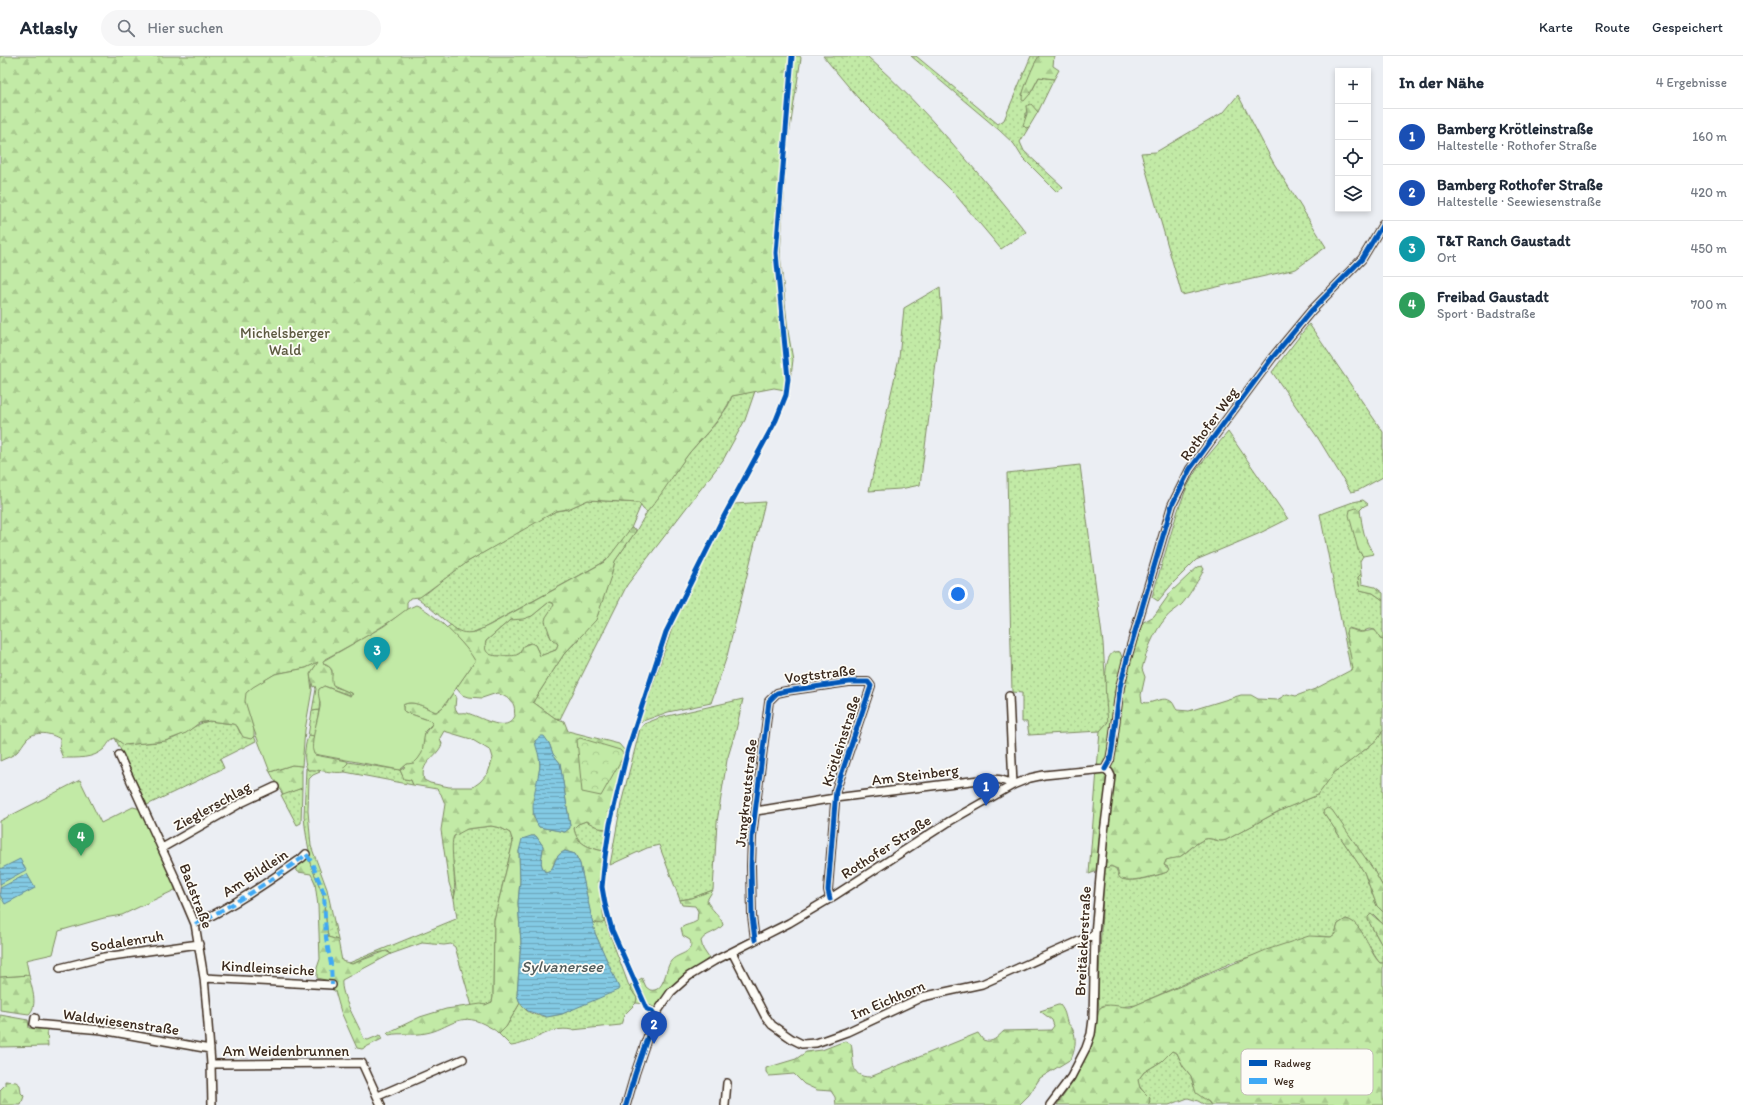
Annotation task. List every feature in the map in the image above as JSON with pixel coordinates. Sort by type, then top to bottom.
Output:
[{"type":"street","name":"Rothofer Weg","points":[[1106,770],[1112,749],[1120,687],[1126,659],[1172,505],[1180,488],[1190,470],[1272,358],[1311,311],[1362,259],[1383,224]]},
{"type":"street","name":"Vogtstraße","points":[[772,697],[777,693],[809,687],[859,682],[868,682],[871,686]]},
{"type":"street","name":"Krötleinstraße","points":[[830,899],[828,890],[835,798],[839,781],[871,686]]},
{"type":"street","points":[[1010,696],[1013,785]]},
{"type":"street","name":"Jungkreutstraße","points":[[755,940],[752,916],[752,837],[765,725],[769,701],[772,697]]},
{"type":"street","name":"Badstraße","points":[[119,755],[195,924],[204,978],[211,1064],[212,1105]]},
{"type":"street","name":"Rothofer Straße","points":[[626,1105],[655,1015],[671,992],[689,976],[789,923],[830,899],[950,821],[1013,785],[1030,778],[1044,775],[1106,770]]},
{"type":"street","name":"Breitäckerstraße","points":[[1050,1105],[1071,1077],[1086,1048],[1093,1019],[1095,934],[1104,833],[1111,776],[1106,770]]},
{"type":"street","name":"Am Steinberg","points":[[756,811],[835,798],[987,779],[999,779],[1007,781],[1013,785]]},
{"type":"street","name":"Zieglerschlag","points":[[162,848],[243,802],[275,787]]},
{"type":"street","name":"Am Bildlein","points":[[195,924],[212,916],[258,888],[306,854]]},
{"type":"street","name":"Im Eichhorn","points":[[732,952],[764,1016],[772,1025],[792,1039],[802,1044],[809,1044],[847,1032],[922,997],[982,984],[1027,966],[1095,934]]},
{"type":"street","name":"Sodalenruh","points":[[60,968],[104,957],[199,944]]},
{"type":"street","name":"Kindleinseiche","points":[[204,978],[332,985]]},
{"type":"street","name":"Waldwiesenstraße","points":[[34,1018],[34,1024],[102,1030],[210,1049]]},
{"type":"street","points":[[382,1105],[378,1096],[463,1059]]},
{"type":"street","name":"Am Weidenbrunnen","points":[[211,1064],[362,1063],[378,1096]]},
{"type":"street","points":[[725,1105],[727,1083]]},
{"type":"green space","name":"Michelsberger Wald","points":[[0,56],[791,56],[781,159],[775,256],[786,377],[785,390],[774,388],[732,396],[719,419],[690,452],[647,512],[639,503],[588,500],[568,509],[556,511],[469,561],[420,597],[410,598],[407,602],[407,609],[403,613],[367,636],[325,659],[325,665],[332,671],[335,687],[353,693],[352,696],[324,686],[319,710],[312,711],[316,689],[315,686],[313,687],[310,674],[317,663],[306,668],[275,674],[248,691],[247,706],[254,730],[254,736],[251,739],[243,737],[237,726],[233,724],[209,721],[199,723],[186,733],[165,741],[124,745],[115,738],[110,741],[104,749],[95,755],[63,758],[59,748],[60,739],[52,735],[39,733],[30,736],[15,753],[0,761]]},
{"type":"green space","points":[[791,56],[800,56],[801,58],[788,141],[780,254],[788,331],[793,360],[789,390],[785,390],[786,377],[775,256],[781,159]]},
{"type":"green space","points":[[823,56],[867,56],[910,97],[970,163],[1026,232],[1001,249],[954,193],[858,98]]},
{"type":"green space","points":[[911,56],[916,56],[998,124],[1004,120],[1031,56],[1039,56],[1022,95],[1032,91],[1039,77],[1054,79],[1038,112],[1035,109],[1026,112],[1026,128],[1029,127],[1020,142],[1024,151],[1063,187],[1057,192],[1022,157],[1014,144],[999,130]]},
{"type":"green space","points":[[1039,56],[1054,56],[1053,66],[1059,70],[1054,79],[1039,77],[1030,94],[1024,101],[1022,100],[1022,96],[1031,71]]},
{"type":"green space","points":[[1238,95],[1273,162],[1326,247],[1296,269],[1182,295],[1141,153],[1156,152],[1224,112]]},
{"type":"green space","points":[[1031,104],[1038,112],[1029,127],[1026,128],[1023,125],[1027,114],[1026,106]]},
{"type":"green space","points":[[940,287],[942,318],[920,485],[900,489],[869,491],[899,358],[904,308]]},
{"type":"green space","points":[[1309,324],[1383,432],[1383,477],[1359,490],[1351,492],[1318,438],[1272,372]]},
{"type":"green space","points":[[755,391],[745,420],[723,460],[627,585],[560,719],[555,718],[533,702],[564,654],[577,641],[598,614],[615,561],[674,473],[690,452],[716,423],[728,406],[732,396]]},
{"type":"green space","points":[[1228,432],[1288,519],[1258,534],[1196,560],[1173,583],[1158,601],[1152,597],[1178,510],[1187,487],[1197,469]]},
{"type":"green space","points":[[1080,465],[1103,643],[1108,722],[1100,731],[1029,735],[1027,722],[1022,722],[1022,693],[1012,692],[1007,473]]},
{"type":"green space","points":[[588,500],[639,503],[641,505],[629,533],[609,558],[602,563],[482,629],[471,633],[463,633],[459,631],[417,598],[428,592],[469,561],[536,521],[556,511],[568,509]]},
{"type":"green space","points":[[1363,500],[1368,504],[1360,510],[1359,509],[1360,553],[1363,556],[1360,561],[1361,574],[1358,577],[1360,590],[1373,593],[1383,600],[1383,640],[1380,639],[1375,630],[1369,629],[1362,632],[1349,628],[1346,633],[1354,667],[1351,671],[1320,514]]},
{"type":"green space","points":[[765,502],[727,656],[711,703],[668,712],[640,722],[675,620],[731,509],[735,504]]},
{"type":"green space","points":[[1356,508],[1360,510],[1366,539],[1374,554],[1363,556],[1358,550],[1349,515],[1350,510]]},
{"type":"green space","points":[[631,528],[635,529],[636,531],[615,561],[596,620],[564,654],[533,702],[555,718],[564,721],[568,731],[619,744],[625,751],[607,829],[599,828],[586,821],[578,824],[574,828],[575,833],[581,842],[589,847],[603,851],[600,885],[604,922],[601,924],[592,922],[580,864],[575,854],[565,851],[560,854],[555,860],[551,869],[545,872],[541,862],[543,846],[536,836],[531,836],[519,851],[520,881],[518,903],[521,942],[517,995],[520,1003],[506,1027],[499,1034],[494,1029],[484,1024],[468,1019],[454,1022],[426,1033],[389,1035],[387,1033],[420,1017],[446,1009],[481,1004],[485,1005],[492,1002],[494,920],[513,842],[510,833],[501,828],[491,826],[467,829],[454,836],[452,847],[455,884],[454,899],[449,883],[441,830],[445,804],[441,794],[437,789],[413,785],[411,780],[404,779],[400,770],[419,756],[424,736],[426,731],[431,726],[431,721],[405,712],[403,710],[403,705],[411,703],[424,706],[435,712],[443,707],[453,693],[456,696],[455,708],[458,713],[467,713],[494,723],[506,724],[511,721],[515,716],[514,707],[511,701],[507,698],[497,693],[482,698],[468,697],[462,695],[456,688],[475,661],[461,642],[446,628],[451,625],[462,632],[475,632],[606,561]],"holes":[[[549,602],[553,603],[554,605],[545,621],[551,638],[558,644],[556,650],[540,656],[535,645],[531,643],[523,646],[520,653],[514,655],[496,656],[487,652],[485,646],[486,641],[510,620],[523,619],[532,616]],[[444,731],[471,739],[491,751],[493,758],[488,773],[480,782],[473,787],[449,787],[430,783],[424,780],[423,774],[426,764],[440,749],[442,744],[440,738]],[[535,741],[549,743],[553,754],[560,763],[570,826],[565,832],[539,827],[533,815],[540,766],[539,754]]]},
{"type":"green space","points":[[1202,566],[1204,569],[1203,572],[1190,593],[1183,603],[1161,624],[1151,642],[1142,669],[1145,677],[1141,695],[1142,702],[1149,703],[1165,699],[1173,703],[1177,710],[1189,711],[1241,695],[1251,695],[1258,699],[1277,700],[1287,694],[1296,696],[1315,689],[1353,669],[1346,633],[1347,629],[1361,632],[1373,630],[1377,632],[1380,639],[1383,640],[1383,730],[1378,739],[1334,773],[1318,795],[1279,811],[1226,840],[1220,841],[1205,839],[1201,841],[1179,857],[1166,860],[1164,865],[1169,869],[1167,872],[1143,878],[1124,880],[1119,877],[1117,869],[1111,866],[1089,874],[1100,731],[1108,722],[1105,680],[1109,658],[1113,653],[1120,652],[1123,660],[1129,664],[1137,634],[1142,623],[1154,616],[1171,592],[1198,567]]},
{"type":"green space","points":[[1361,574],[1362,584],[1375,587],[1383,593],[1383,600],[1373,593],[1360,590],[1358,577]]},
{"type":"green space","points":[[549,602],[553,603],[554,605],[548,632],[551,638],[558,644],[556,650],[540,656],[535,645],[531,643],[526,644],[516,656],[494,656],[487,653],[485,647],[486,641],[510,620],[532,616]]},
{"type":"green space","points":[[416,605],[431,614],[448,629],[471,654],[475,661],[443,707],[436,712],[424,706],[411,703],[403,705],[403,710],[405,712],[431,721],[432,724],[425,731],[422,753],[418,759],[414,763],[407,764],[400,770],[314,754],[313,738],[320,707],[318,694],[319,689],[324,686],[350,696],[353,694],[333,685],[332,670],[324,664],[323,661],[384,626],[407,609]]},
{"type":"green space","points":[[318,662],[310,674],[312,690],[305,730],[302,766],[292,765],[270,772],[245,701],[246,693],[275,674],[306,668]]},
{"type":"green space","points":[[743,699],[727,760],[717,822],[713,890],[692,898],[680,900],[659,845],[647,848],[610,865],[621,804],[640,729],[644,724],[659,718]]},
{"type":"green space","points":[[319,710],[314,736],[308,736],[312,711]]},
{"type":"green space","points":[[209,721],[233,724],[237,726],[240,733],[253,738],[254,736],[256,741],[220,759],[224,768],[147,805],[115,738],[128,745],[161,742],[172,739],[199,724]]},
{"type":"green space","points":[[1383,730],[1383,887],[1373,869],[1346,831],[1324,813],[1364,872],[1377,906],[1383,912],[1383,924],[1374,915],[1371,926],[1383,947],[1383,963],[1380,963],[1376,958],[1357,926],[1346,919],[1338,924],[1335,934],[1331,937],[1319,936],[1233,962],[1136,1005],[1122,1007],[1104,1005],[1099,1009],[1098,996],[1104,868],[1115,868],[1120,877],[1127,880],[1145,878],[1167,872],[1168,867],[1164,865],[1166,860],[1181,856],[1201,841],[1205,839],[1220,841],[1226,840],[1280,811],[1317,794],[1337,769],[1369,747]]},
{"type":"green space","points":[[309,735],[314,736],[315,755],[347,761],[348,763],[344,767],[345,772],[308,770],[305,762],[305,752],[306,742]]},
{"type":"green space","points":[[580,738],[620,750],[624,755],[601,796],[582,792],[577,740]]},
{"type":"green space","points":[[348,762],[400,770],[404,779],[411,780],[413,785],[345,772],[344,767]]},
{"type":"green space","points":[[292,765],[302,766],[302,788],[283,795],[270,772]]},
{"type":"green space","points":[[306,768],[308,770],[316,769],[320,772],[313,775],[309,779],[308,811],[311,846],[327,889],[338,940],[328,937],[323,895],[307,856],[310,855],[304,816]]},
{"type":"green space","points":[[80,780],[101,823],[133,807],[141,809],[177,889],[122,915],[104,918],[59,931],[53,954],[26,960],[29,975],[0,977],[0,821]]},
{"type":"green space","points":[[302,788],[301,823],[297,825],[281,795]]},
{"type":"green space","points":[[1327,808],[1332,810],[1373,869],[1383,887],[1383,912],[1377,906],[1364,872],[1324,813],[1323,811]]},
{"type":"green space","points":[[586,821],[602,829],[607,829],[603,851],[584,844],[575,833],[574,828],[578,824]]},
{"type":"green space","points":[[491,826],[501,828],[510,833],[513,842],[494,920],[492,1002],[485,1005],[472,1006],[455,947],[451,944],[444,945],[422,943],[391,954],[388,951],[377,953],[352,964],[349,963],[456,919],[454,899],[456,889],[451,846],[453,838],[457,833],[467,829]]},
{"type":"green space","points":[[307,856],[323,895],[328,937],[338,940],[342,961],[352,964],[386,951],[391,954],[342,980],[346,1001],[364,1039],[368,1040],[380,1035],[382,1039],[362,1049],[357,1048],[341,1012],[335,991],[331,989],[329,981],[317,978],[317,968],[320,959],[318,906],[315,883],[311,874],[298,872],[295,868],[295,865]]},
{"type":"green space","points":[[713,890],[707,900],[708,904],[720,918],[723,925],[718,930],[705,936],[701,941],[703,949],[709,958],[681,979],[656,1008],[647,1004],[636,1003],[637,998],[629,986],[642,978],[646,987],[650,990],[659,988],[664,980],[671,961],[688,951],[690,948],[690,940],[683,936],[681,928],[697,921],[698,911],[695,906],[682,905],[680,900],[692,898]]},
{"type":"green space","points":[[1371,914],[1383,924],[1383,947],[1368,920],[1368,917]]},
{"type":"green space","points":[[604,919],[629,986],[637,998],[636,1003],[624,1015],[621,1025],[572,1030],[556,1030],[519,1045],[511,1046],[499,1034],[506,1027],[520,1003],[528,1012],[539,1016],[550,1016],[562,1014],[618,988],[595,933],[592,922],[598,924],[604,922]]},
{"type":"green space","points":[[1346,919],[1357,926],[1362,932],[1376,958],[1380,963],[1383,963],[1383,1105],[1211,1105],[1196,1093],[1191,1076],[1183,1066],[1177,1053],[1172,1051],[1162,1061],[1144,1072],[1138,1080],[1140,1088],[1150,1098],[1149,1105],[1057,1105],[1073,1082],[1091,1047],[1099,1009],[1102,1007],[1110,1005],[1131,1007],[1266,950],[1309,936],[1331,937],[1335,934],[1338,924]]},
{"type":"green space","points":[[29,975],[33,990],[34,1006],[29,1014],[0,1010],[0,977]]},
{"type":"green space","points":[[1060,1005],[1063,1009],[1067,1022],[1072,1028],[1075,1037],[1075,1044],[1071,1059],[1040,1078],[1029,1095],[1019,1105],[836,1105],[835,1097],[831,1091],[817,1090],[804,1084],[794,1074],[769,1076],[766,1072],[766,1068],[796,1059],[806,1052],[822,1050],[845,1041],[851,1044],[855,1071],[863,1076],[870,1077],[978,1033],[983,1040],[990,1041],[995,1039],[1004,1031],[1051,1030],[1054,1026],[1052,1020],[1040,1011]]},
{"type":"green space","points":[[0,1015],[28,1020],[29,1028],[47,1029],[48,1046],[0,1047]]},
{"type":"green space","points":[[1171,1051],[1177,1053],[1183,1066],[1191,1076],[1194,1087],[1211,1105],[1205,1105],[1188,1098],[1169,1105],[1149,1105],[1149,1100],[1138,1084],[1138,1080],[1144,1072],[1162,1061]]},
{"type":"green space","points":[[5,1081],[16,1082],[20,1085],[21,1093],[24,1096],[21,1105],[0,1105],[0,1090],[5,1085]]},
{"type":"water","points":[[541,736],[544,736],[549,743],[553,754],[560,763],[570,826],[570,828],[565,832],[539,827],[533,813],[534,797],[540,765],[535,741]]},
{"type":"water","name":"Sylvanersee","points":[[536,836],[543,846],[541,862],[545,872],[552,869],[557,857],[565,851],[575,854],[580,864],[595,933],[619,988],[618,990],[562,1014],[547,1017],[528,1011],[520,1003],[517,995],[521,942],[518,903],[520,881],[519,851],[522,839]]},
{"type":"water","points":[[20,859],[26,870],[0,884],[0,869]]},
{"type":"water","points":[[27,874],[35,888],[5,904],[0,895],[0,888]]},
{"type":"marked path","points":[[195,924],[250,893],[306,854],[311,861],[324,893],[326,938],[331,964],[332,985]]},
{"type":"cycle path","points":[[626,1105],[655,1015],[652,1011],[647,1009],[612,930],[605,904],[602,887],[610,824],[628,749],[666,632],[722,520],[776,420],[786,395],[788,379],[776,253],[792,56]]},
{"type":"cycle path","points":[[1105,769],[1110,760],[1120,687],[1127,659],[1172,505],[1190,469],[1272,358],[1311,311],[1362,259],[1383,224]]},
{"type":"cycle path","points":[[755,940],[752,916],[752,837],[769,701],[777,693],[786,691],[849,682],[868,682],[871,686],[836,790],[828,890],[830,899]]},
{"type":"place","name":"T&T Ranch Gaustadt","points":[[377,670]]},
{"type":"place","name":"Bamberg Krötleinstraße","points":[[986,806]]},
{"type":"place","name":"Freibad Gaustadt","points":[[81,856]]},
{"type":"place","name":"Bamberg Rothofer Straße","points":[[654,1044]]}]
